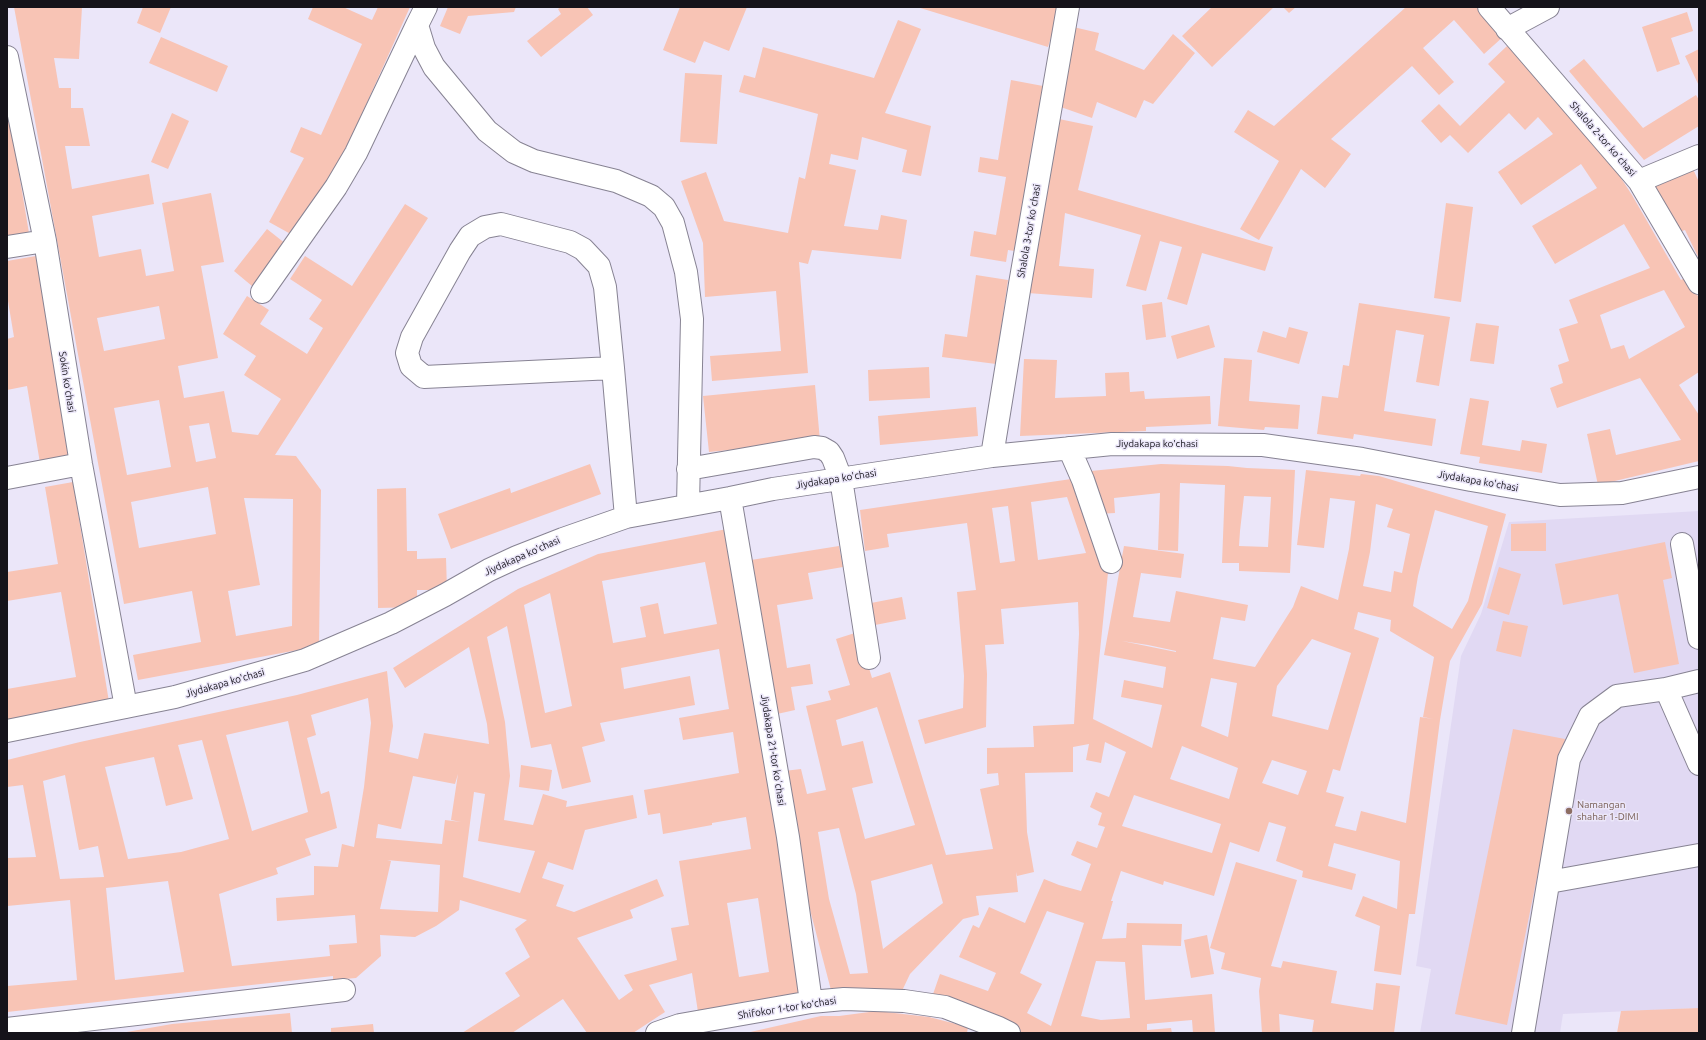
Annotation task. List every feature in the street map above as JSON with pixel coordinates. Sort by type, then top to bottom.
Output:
[{"type":"street","name":"Shalola 3-tor koʼchasi","points":[[992,456],[1068,7]]},
{"type":"street","name":"Shalola 2-tor koʼchasi","points":[[1489,7],[1639,181],[1699,283]]},
{"type":"street","points":[[1507,28],[1548,7]]},
{"type":"street","points":[[262,292],[336,187],[356,152],[422,16]]},
{"type":"street","points":[[422,16],[424,48],[434,67],[487,131],[500,142],[514,152],[534,160],[616,181],[651,196],[664,208],[670,218],[680,243],[686,272],[692,319],[688,505]]},
{"type":"street","name":"Sokin koʻchasi","points":[[7,57],[45,241],[81,464],[126,707]]},
{"type":"street","points":[[1639,181],[1699,156]]},
{"type":"street","points":[[613,368],[424,377],[411,366],[407,353],[412,337],[460,251],[470,236],[485,227],[501,224],[570,242],[584,249],[599,266],[605,287],[613,368],[626,517]]},
{"type":"street","points":[[7,247],[45,241]]},
{"type":"street","name":"Jiydakapa ko'chasi","points":[[7,731],[175,697],[305,660],[391,623],[489,570],[518,557],[563,539],[626,517],[773,489],[992,456],[1112,444],[1263,445],[1362,459],[1560,495],[1622,493],[1699,477]]},
{"type":"street","points":[[688,469],[814,448],[822,448],[829,452],[833,458],[841,479],[869,658]]},
{"type":"street","points":[[1069,448],[1083,480],[1111,562]]},
{"type":"street","points":[[7,478],[81,464]]},
{"type":"street","name":"Jiydakapa 21-tor koʼchasi","points":[[730,498],[788,837],[811,1002]]},
{"type":"street","points":[[1682,544],[1699,638]]},
{"type":"street","points":[[1523,1033],[1569,759],[1590,716],[1617,696],[1666,689],[1699,681]]},
{"type":"street","points":[[1666,689],[1699,764]]},
{"type":"street","points":[[1549,882],[1699,854]]},
{"type":"street","points":[[7,1030],[344,990]]},
{"type":"street","name":"Shifokor 1-tor koʻchasi","points":[[656,1033],[680,1025],[811,1002],[844,999],[904,1001],[946,1007],[1009,1033]]},
{"type":"shaded area","name":"Namangan shahar 1-DIMI","points":[[1699,511],[1699,1008],[1563,1014],[1560,1033],[1420,1033],[1431,969],[1416,966],[1461,656],[1481,614],[1509,522]]},
{"type":"building","points":[[14,7],[82,7],[79,59],[54,58],[59,88],[71,88],[71,108],[83,108],[90,146],[65,146],[72,189],[149,174],[154,204],[92,216],[99,257],[141,249],[146,276],[174,271],[162,203],[211,193],[224,262],[201,266],[218,358],[178,366],[184,398],[224,391],[232,432],[258,435],[281,399],[244,375],[256,356],[223,334],[247,296],[269,310],[260,324],[307,354],[323,328],[309,319],[322,300],[290,279],[305,256],[352,286],[405,204],[428,218],[275,455],[296,456],[321,490],[319,646],[138,680],[133,655],[201,642],[192,591],[124,604]],"holes":[[[159,306],[165,339],[104,351],[97,318]],[[159,400],[171,467],[127,475],[114,408]],[[209,423],[216,458],[196,462],[189,426]],[[208,487],[216,534],[139,548],[131,502]],[[244,498],[293,499],[292,626],[236,636],[228,591],[260,585]]]},
{"type":"building","points":[[143,7],[171,7],[160,33],[137,23]]},
{"type":"building","points":[[313,7],[343,7],[372,20],[378,7],[410,7],[347,147],[296,237],[269,222],[304,158],[290,152],[301,127],[321,135],[362,44],[308,19]]},
{"type":"building","points":[[448,7],[516,7],[514,12],[468,16],[460,34],[440,26]]},
{"type":"building","points":[[561,7],[587,7],[593,15],[541,57],[527,41],[561,14],[558,9]]},
{"type":"building","points":[[680,7],[747,7],[729,51],[704,41],[695,63],[663,50]]},
{"type":"building","points":[[917,7],[1060,7],[1048,47]]},
{"type":"building","points":[[1212,7],[1274,7],[1212,67],[1182,36]]},
{"type":"building","points":[[1283,7],[1296,7],[1289,13]]},
{"type":"building","points":[[1406,7],[1478,7],[1504,36],[1484,54],[1454,20],[1423,48],[1454,82],[1439,95],[1412,66],[1331,139],[1351,154],[1325,188],[1301,169],[1259,240],[1240,229],[1279,161],[1234,132],[1248,110],[1274,126]]},
{"type":"building","points":[[1687,12],[1693,31],[1671,38],[1680,64],[1657,72],[1642,27]]},
{"type":"building","points":[[898,20],[921,29],[885,113],[931,126],[921,176],[902,172],[907,150],[862,137],[858,160],[831,154],[829,164],[856,170],[844,226],[878,230],[881,215],[907,220],[901,259],[812,250],[808,264],[799,262],[808,373],[712,381],[710,356],[781,351],[776,291],[705,297],[703,243],[681,181],[706,172],[724,221],[788,233],[799,177],[805,179],[818,114],[739,92],[744,75],[755,78],[763,47],[874,78]]},
{"type":"building","points":[[1069,26],[1099,33],[1095,50],[1144,70],[1173,34],[1195,53],[1153,104],[1144,100],[1136,118],[1097,102],[1092,118],[1055,105]]},
{"type":"building","points":[[161,37],[228,66],[217,92],[149,63]]},
{"type":"building","points":[[1507,46],[1595,138],[1632,195],[1681,280],[1686,277],[1699,298],[1699,372],[1679,385],[1699,415],[1699,461],[1598,485],[1587,434],[1610,429],[1616,455],[1681,440],[1640,378],[1557,408],[1550,388],[1563,383],[1558,365],[1569,361],[1559,329],[1578,323],[1569,300],[1650,268],[1624,224],[1555,264],[1532,226],[1597,188],[1581,164],[1521,205],[1498,172],[1553,134],[1538,117],[1525,130],[1509,113],[1468,153],[1450,135],[1441,143],[1421,121],[1439,104],[1460,126],[1505,82],[1488,64]],"holes":[[[1664,290],[1685,327],[1629,359],[1624,345],[1611,349],[1600,315]]]},
{"type":"building","points":[[1699,49],[1699,86],[1685,56]]},
{"type":"building","points":[[1584,59],[1643,128],[1696,95],[1699,100],[1699,126],[1644,160],[1569,71]]},
{"type":"building","points":[[685,73],[722,75],[717,144],[680,142]]},
{"type":"building","points":[[1011,80],[1043,86],[1029,165],[1036,166],[1021,252],[1008,250],[1006,262],[970,256],[974,231],[996,235],[1006,177],[978,172],[980,157],[998,160]]},
{"type":"building","points":[[7,102],[29,233],[7,237]]},
{"type":"building","points":[[172,113],[189,121],[168,169],[151,162]]},
{"type":"building","points":[[1054,118],[1093,126],[1078,190],[1273,247],[1265,271],[1202,253],[1187,305],[1167,299],[1182,247],[1160,241],[1146,291],[1126,286],[1141,235],[1065,213],[1059,266],[1094,269],[1092,298],[1028,293]]},
{"type":"building","points":[[1692,167],[1699,182],[1699,259],[1685,230],[1677,233],[1654,185]]},
{"type":"building","points":[[1446,203],[1473,207],[1461,302],[1434,298]]},
{"type":"building","points":[[267,229],[286,244],[252,286],[234,271]]},
{"type":"building","points":[[36,256],[69,458],[40,463],[27,386],[7,390],[7,339],[14,337],[7,295],[7,261]]},
{"type":"building","points":[[976,275],[1008,280],[996,364],[942,357],[945,334],[967,337]]},
{"type":"building","points":[[1162,302],[1166,337],[1146,340],[1142,305]]},
{"type":"building","points":[[1359,303],[1450,317],[1439,386],[1416,382],[1424,335],[1396,330],[1384,411],[1436,419],[1432,446],[1354,434],[1353,439],[1317,434],[1322,396],[1338,398],[1343,365],[1349,366]]},
{"type":"building","points":[[1476,323],[1499,326],[1494,364],[1470,361]]},
{"type":"building","points":[[1209,325],[1215,347],[1177,359],[1171,336]]},
{"type":"building","points":[[1289,327],[1308,332],[1299,364],[1257,352],[1263,331],[1286,338]]},
{"type":"building","points":[[1224,358],[1252,360],[1249,401],[1300,405],[1298,429],[1265,427],[1264,430],[1218,426]]},
{"type":"building","points":[[1024,359],[1057,360],[1055,398],[1106,396],[1105,373],[1129,372],[1130,392],[1144,391],[1145,399],[1210,396],[1211,424],[1146,427],[1146,431],[1020,436]]},
{"type":"building","points":[[929,367],[930,398],[869,401],[868,370]]},
{"type":"building","points":[[815,385],[820,441],[709,452],[703,396]]},
{"type":"building","points":[[1470,398],[1489,401],[1482,445],[1520,451],[1522,440],[1547,444],[1542,473],[1479,463],[1480,457],[1460,454]]},
{"type":"building","points":[[976,407],[978,436],[880,445],[878,416]]},
{"type":"building","points":[[590,464],[601,494],[451,549],[438,514],[510,488],[511,493]]},
{"type":"building","points":[[1161,464],[1295,470],[1290,573],[1239,571],[1239,563],[1222,563],[1225,485],[1180,483],[1178,551],[1158,550],[1160,493],[1114,498],[1115,513],[1097,514],[1091,471]],"holes":[[[1244,496],[1271,497],[1268,547],[1239,546]]]},
{"type":"building","points":[[1306,470],[1360,476],[1361,474],[1379,476],[1506,514],[1482,604],[1450,661],[1440,720],[1415,914],[1409,914],[1401,975],[1374,971],[1380,926],[1355,916],[1363,896],[1397,909],[1400,861],[1334,843],[1328,866],[1356,874],[1352,890],[1302,877],[1303,871],[1276,861],[1286,827],[1269,822],[1259,852],[1230,842],[1214,896],[1164,881],[1163,885],[1121,871],[1111,901],[1113,901],[1102,939],[1126,938],[1127,923],[1182,924],[1181,946],[1142,945],[1145,1000],[1212,994],[1215,1033],[1193,1033],[1192,1020],[1147,1024],[1147,1030],[1171,1028],[1172,1033],[1022,1033],[999,1021],[932,997],[940,974],[988,991],[996,973],[959,957],[973,925],[979,928],[989,907],[1025,923],[1044,879],[1081,891],[1091,864],[1071,855],[1077,841],[1097,848],[1105,827],[1098,825],[1102,813],[1090,807],[1096,792],[1109,797],[1126,752],[1105,742],[1101,763],[1086,760],[1089,744],[1073,747],[1073,772],[1025,773],[1027,832],[1034,872],[1017,876],[1016,872],[1018,892],[976,896],[979,915],[963,919],[910,974],[901,993],[832,994],[808,902],[795,817],[784,771],[801,769],[807,794],[826,790],[806,706],[831,700],[828,691],[850,685],[836,639],[858,632],[872,678],[890,672],[946,855],[993,849],[980,789],[999,785],[998,773],[987,774],[987,748],[1034,747],[1033,726],[1074,724],[1079,634],[1078,602],[1001,609],[1004,644],[985,645],[987,674],[986,727],[925,744],[918,720],[963,708],[964,676],[957,592],[976,590],[967,523],[887,534],[889,547],[865,551],[860,510],[1078,478],[1109,563],[1093,719],[1152,748],[1162,705],[1121,697],[1124,680],[1163,688],[1166,667],[1104,655],[1124,546],[1184,554],[1181,578],[1141,573],[1133,617],[1170,622],[1176,591],[1248,605],[1245,621],[1221,617],[1213,659],[1255,667],[1293,607],[1301,586],[1338,600],[1349,549],[1355,501],[1330,498],[1324,548],[1297,545]],"holes":[[[1067,497],[1086,553],[1038,560],[1031,502]],[[1376,504],[1393,509],[1387,527],[1410,534],[1402,573],[1394,571],[1391,592],[1363,586],[1370,552]],[[1008,506],[1015,561],[1000,563],[992,508]],[[1435,510],[1488,526],[1468,601],[1452,629],[1413,606],[1418,576]],[[1358,612],[1391,620],[1390,631],[1434,657],[1423,717],[1433,719],[1420,717],[1406,823],[1361,811],[1356,831],[1335,826],[1344,797],[1326,792],[1333,769],[1340,771],[1379,638],[1354,629]],[[1312,639],[1351,653],[1328,730],[1272,716],[1277,686]],[[1122,641],[1176,651],[1176,652]],[[1211,678],[1237,683],[1228,737],[1201,726]],[[877,707],[915,825],[865,839],[852,788],[873,783],[863,741],[842,746],[836,720]],[[1182,746],[1238,768],[1229,799],[1170,779]],[[1272,760],[1307,771],[1298,795],[1262,783]],[[1134,795],[1221,824],[1212,853],[1122,826]],[[839,828],[856,894],[868,973],[850,974],[829,899],[818,832]],[[932,864],[943,903],[883,949],[871,881]],[[1047,911],[1084,923],[1051,1026],[1027,1013],[1042,984],[1020,973]],[[1096,961],[1125,962],[1130,1018],[1101,1020],[1081,1016]]]},
{"type":"building","points":[[73,482],[109,702],[7,720],[7,689],[76,677],[61,592],[7,601],[7,572],[58,564],[45,487]]},
{"type":"building","points":[[406,488],[407,551],[417,551],[417,559],[446,558],[447,590],[417,590],[417,607],[378,608],[377,489]]},
{"type":"building","points":[[1546,523],[1546,551],[1511,551],[1511,524]]},
{"type":"building","points":[[727,529],[784,870],[800,998],[698,1012],[692,973],[649,985],[665,1012],[633,1033],[587,1033],[563,999],[512,1033],[462,1033],[520,996],[505,973],[530,957],[515,929],[527,920],[460,900],[459,910],[436,926],[415,937],[380,935],[381,956],[356,978],[333,980],[333,976],[7,1012],[7,986],[77,980],[70,900],[7,906],[7,858],[36,857],[23,785],[7,787],[7,760],[80,742],[297,695],[387,671],[393,726],[389,752],[418,759],[424,733],[489,744],[487,724],[469,647],[405,688],[393,668],[518,589],[598,554]],"holes":[[[705,562],[717,624],[664,634],[658,603],[640,607],[646,637],[613,643],[602,581]],[[550,593],[572,706],[545,713],[524,605]],[[507,626],[531,748],[551,744],[562,789],[591,782],[582,747],[605,741],[600,723],[695,705],[690,676],[624,689],[621,668],[719,649],[729,709],[679,718],[683,740],[733,732],[739,773],[644,790],[648,815],[660,813],[663,834],[746,817],[751,849],[679,861],[689,925],[671,928],[677,960],[624,975],[633,990],[619,1000],[577,938],[633,918],[630,910],[664,896],[657,879],[574,912],[556,906],[564,885],[542,878],[548,862],[573,870],[585,830],[637,818],[633,795],[566,807],[567,801],[543,794],[533,825],[504,820],[510,776],[505,722],[487,637]],[[368,698],[371,723],[364,787],[354,847],[342,844],[338,867],[314,866],[314,895],[276,898],[277,921],[355,915],[357,943],[329,945],[330,956],[232,966],[219,894],[278,874],[276,868],[311,855],[305,839],[337,828],[329,791],[321,794],[307,738],[316,735],[311,715]],[[288,721],[308,812],[252,831],[226,735]],[[202,740],[229,839],[181,852],[128,859],[105,767],[154,757],[166,806],[193,799],[178,745]],[[458,774],[451,820],[461,822],[445,820],[442,844],[376,838],[378,824],[401,829],[413,776],[455,784]],[[65,775],[79,850],[98,846],[104,877],[60,879],[43,781]],[[474,792],[485,794],[478,841],[535,851],[520,893],[463,877]],[[387,860],[440,865],[438,912],[380,909],[391,861]],[[168,881],[184,972],[115,980],[106,888]],[[758,898],[769,972],[739,977],[727,903]]]},
{"type":"building","points":[[1665,542],[1672,578],[1663,580],[1679,664],[1634,673],[1618,594],[1563,605],[1555,564]]},
{"type":"building","points":[[839,546],[843,567],[808,573],[813,599],[777,605],[787,668],[810,664],[813,684],[791,687],[795,710],[777,714],[751,560]]},
{"type":"building","points":[[1499,567],[1521,574],[1509,615],[1487,608]]},
{"type":"building","points":[[902,597],[906,619],[875,625],[871,603]]},
{"type":"building","points":[[1503,621],[1528,626],[1521,657],[1496,651]]},
{"type":"building","points":[[1513,729],[1565,739],[1507,1025],[1455,1014]]},
{"type":"building","points":[[521,765],[552,770],[549,791],[519,787]]},
{"type":"building","points":[[1236,862],[1297,880],[1271,966],[1281,968],[1283,961],[1337,971],[1331,1003],[1373,1010],[1376,983],[1400,986],[1394,1033],[1312,1033],[1314,1020],[1279,1014],[1280,1033],[1262,1033],[1259,991],[1261,978],[1221,969],[1225,953],[1210,948]]},
{"type":"building","points":[[1207,935],[1214,974],[1191,978],[1184,940]]},
{"type":"building","points":[[1699,1008],[1699,1033],[1617,1033],[1621,1011]]},
{"type":"building","points":[[877,1011],[929,1017],[968,1027],[967,1033],[746,1033],[821,1016],[839,1016]]},
{"type":"building","points":[[290,1013],[292,1033],[121,1033],[172,1024]]},
{"type":"building","points":[[373,1024],[374,1033],[331,1033],[331,1028]]},
{"type":"place","name":"Namangan shahar 1-DIMI","points":[[1569,811]]}]
